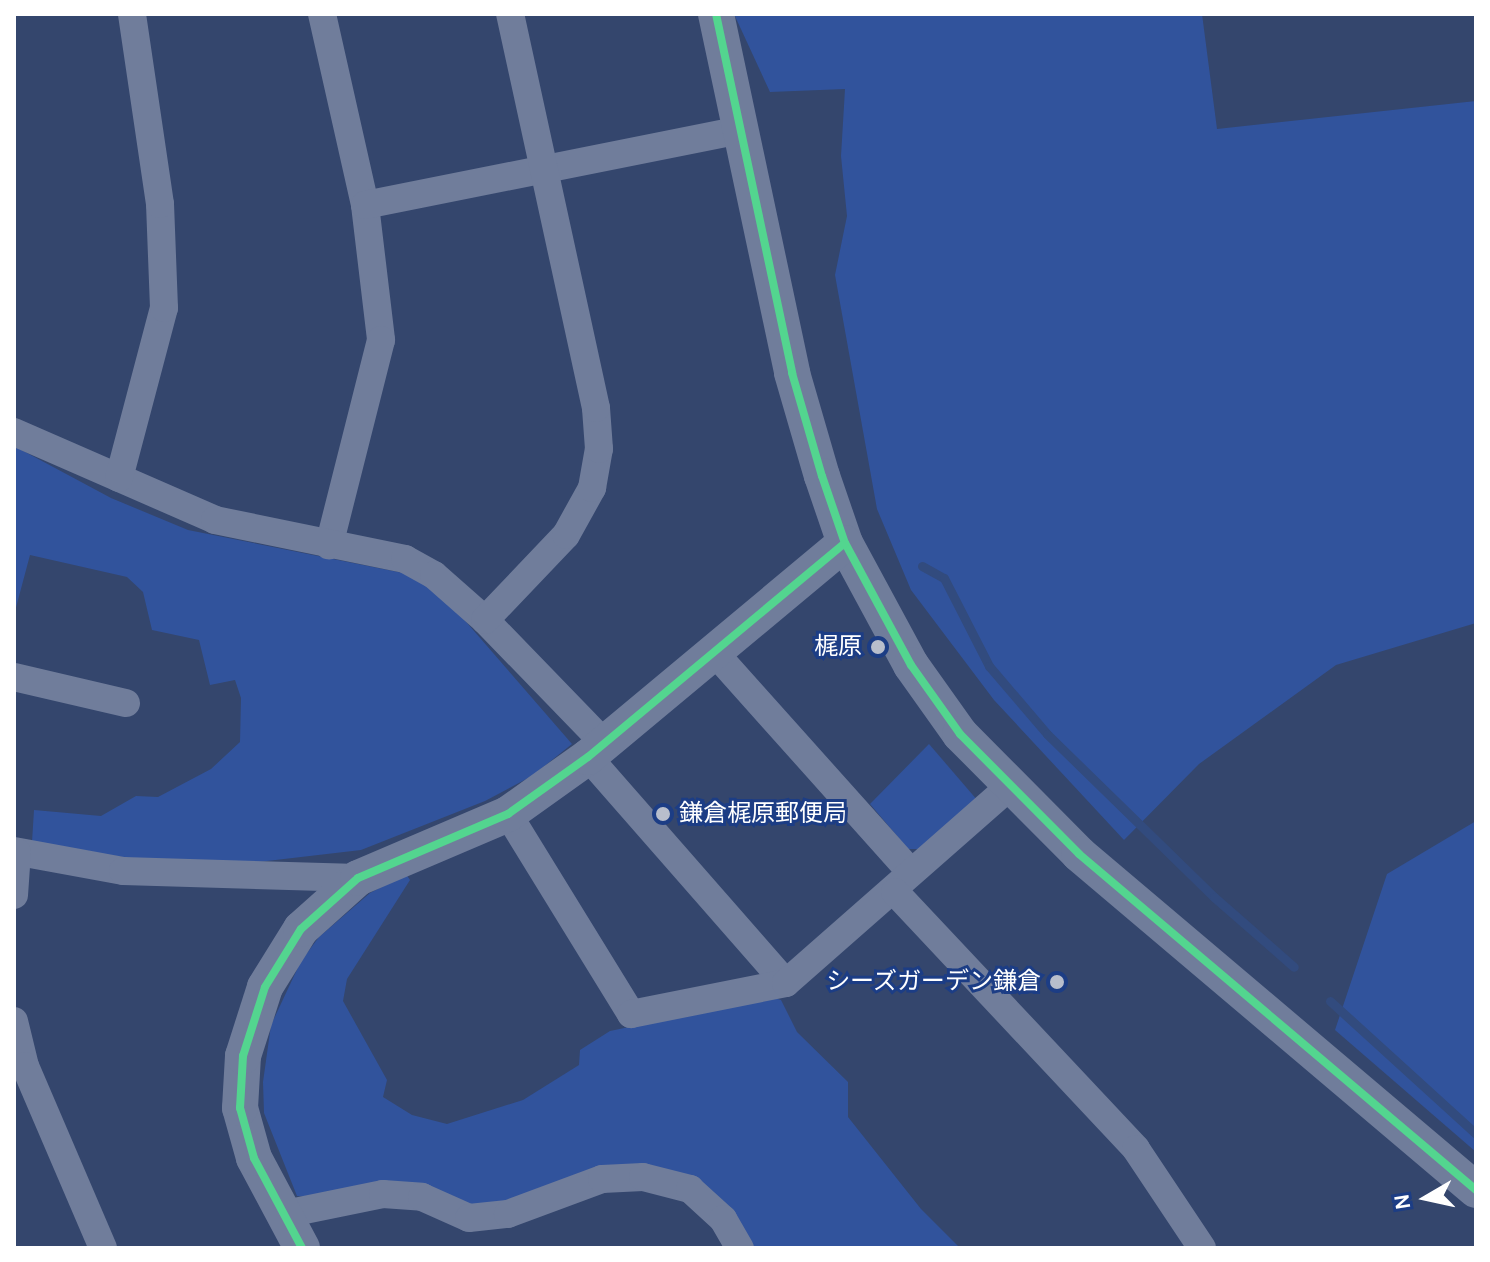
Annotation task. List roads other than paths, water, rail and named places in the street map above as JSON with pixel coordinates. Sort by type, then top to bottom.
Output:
[{"type":"street","points":[[119,478],[164,308],[160,204],[132,14]]},
{"type":"street","points":[[322,14],[365,205],[381,340],[329,546]]},
{"type":"street","points":[[485,620],[566,535],[592,488],[599,449],[596,408],[510,14]]},
{"type":"street","points":[[716,14],[792,373],[845,543],[911,665],[960,734],[1079,854],[1476,1190]]},
{"type":"street","points":[[365,205],[741,130]]},
{"type":"street","points":[[14,432],[215,520],[329,546],[405,559],[434,575],[485,620],[596,750],[786,983]]},
{"type":"street","points":[[302,1248],[254,1158],[240,1108],[243,1056],[265,987],[301,929],[358,878],[508,814],[596,750],[845,543]]},
{"type":"street","points":[[714,652],[902,881],[1136,1149],[1202,1248]]},
{"type":"street","points":[[14,677],[126,703]]},
{"type":"street","points":[[508,814],[631,1014],[786,983],[1010,786]]},
{"type":"street","points":[[14,895],[16,852],[123,871],[358,878]]},
{"type":"street","points":[[14,1021],[25,1066],[103,1248]]},
{"type":"street","points":[[285,1214],[383,1194],[422,1197],[469,1218],[482,1217],[508,1214],[602,1179],[643,1177],[690,1189],[723,1219],[740,1248]]},
{"type":"waterway","points":[[922,566],[944,578],[989,666],[1047,734],[1214,897],[1294,967]]},
{"type":"waterway","points":[[1330,1001],[1476,1134]]},
{"type":"place","name":"梶原","points":[[878,647]]},
{"type":"place","name":"鎌倉梶原郵便局","points":[[663,814]]},
{"type":"place","name":"シーズガーデン鎌倉","points":[[1057,982]]}]
